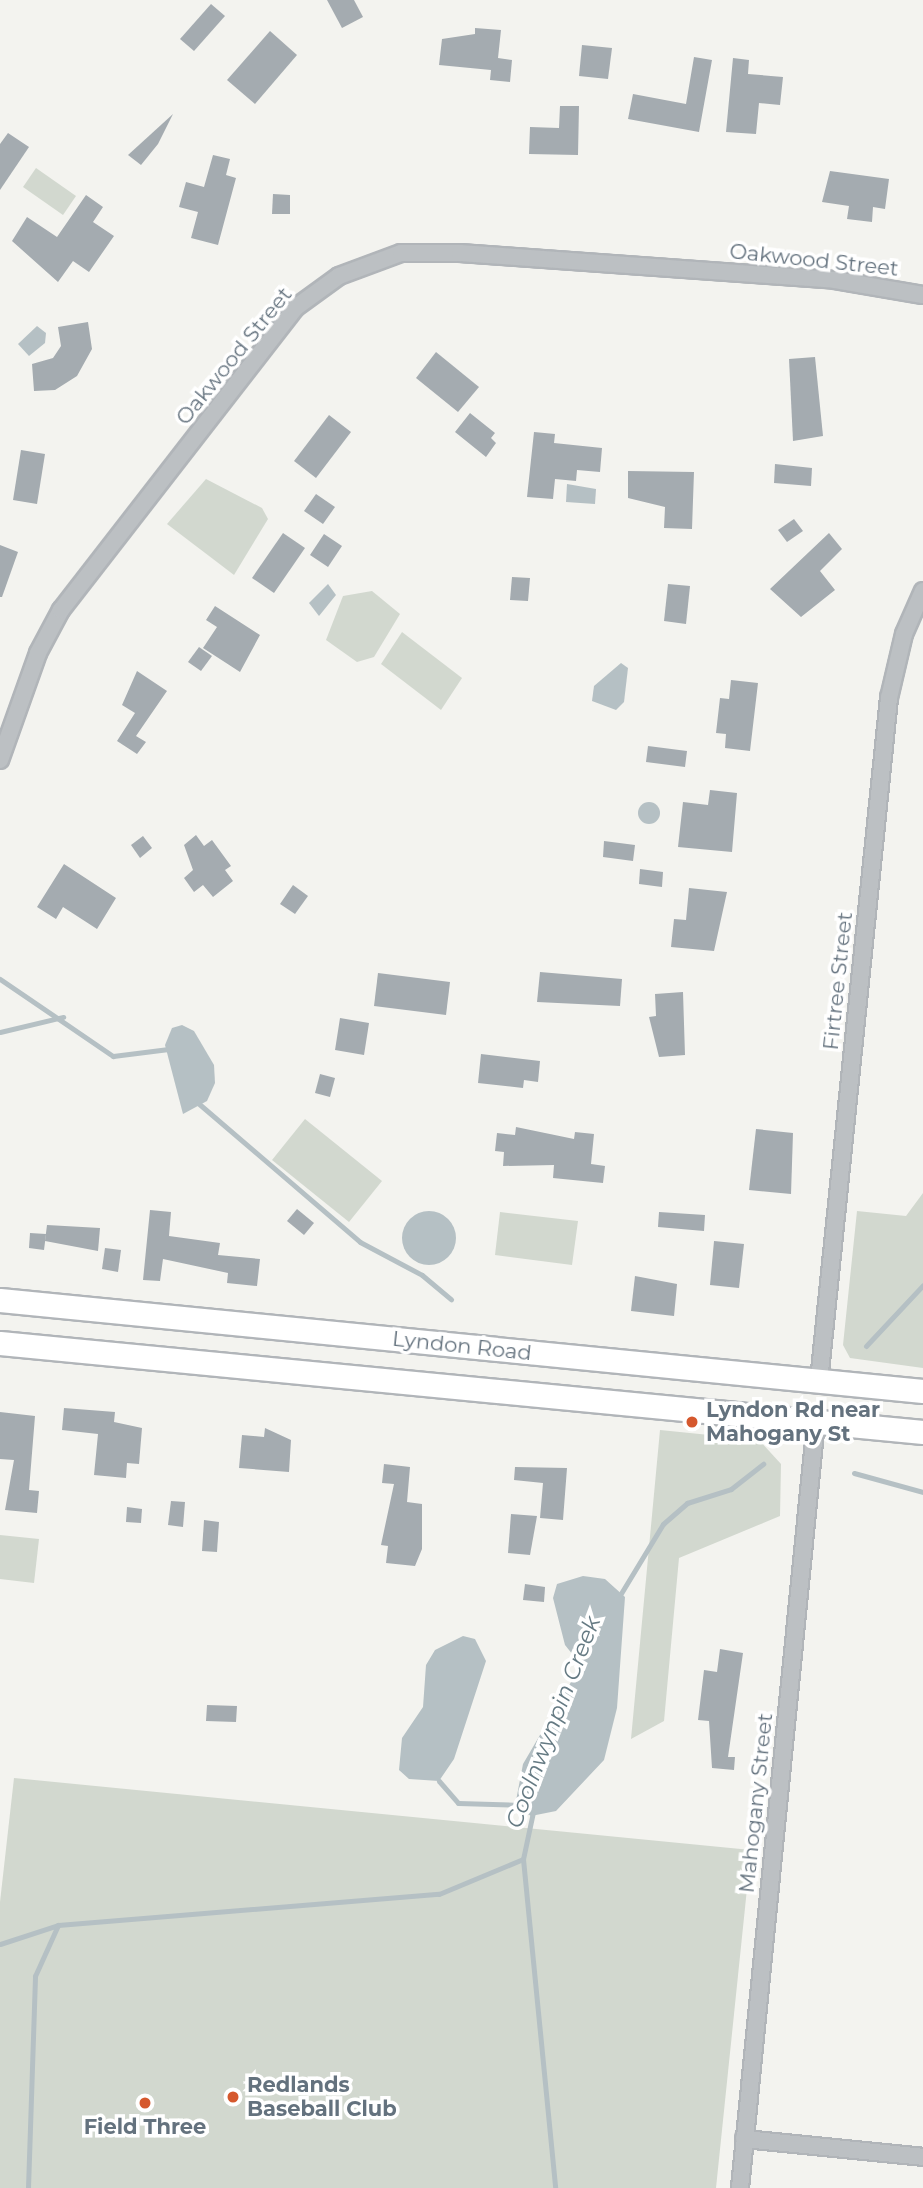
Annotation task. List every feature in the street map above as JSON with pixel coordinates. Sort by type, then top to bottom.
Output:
[{"type":"main road","name":"Lyndon Road","points":[[0,1300],[923,1391]]},
{"type":"main road","name":"Lyndon Road","points":[[0,1343],[923,1432]]},
{"type":"main road","points":[[816,1421],[819,1381]]},
{"type":"street","name":"Oakwood Street","points":[[0,760],[38,653],[61,610],[295,308],[339,276],[401,253],[474,253],[835,280],[923,295]]},
{"type":"street","name":"Firtree Street","points":[[819,1381],[889,698],[904,634],[923,591]]},
{"type":"street","name":"Mahogany Street","points":[[740,2188],[816,1421]]},
{"type":"street","points":[[744,2139],[923,2157]]},
{"type":"shaded area","points":[[36,168],[76,196],[63,215],[23,187]]},
{"type":"shaded area","points":[[206,479],[262,508],[268,519],[234,575],[167,524]]},
{"type":"shaded area","points":[[372,591],[400,614],[374,657],[357,662],[326,640],[343,596]]},
{"type":"shaded area","points":[[402,632],[462,678],[441,710],[381,664]]},
{"type":"shaded area","points":[[305,1119],[382,1181],[349,1222],[272,1160]]},
{"type":"shaded area","points":[[923,1193],[923,1368],[850,1358],[843,1345],[857,1211],[906,1216]]},
{"type":"shaded area","points":[[500,1212],[578,1221],[572,1265],[495,1255]]},
{"type":"shaded area","points":[[660,1430],[759,1440],[781,1464],[780,1516],[679,1558],[664,1721],[631,1739]]},
{"type":"shaded area","points":[[0,1535],[39,1539],[34,1583],[0,1579]]},
{"type":"shaded area","points":[[14,1778],[751,1850],[716,2188],[0,2188],[0,1902]]},
{"type":"water","points":[[37,326],[46,333],[45,343],[29,356],[18,344]]},
{"type":"water","points":[[567,484],[596,489],[595,504],[566,502]]},
{"type":"water","points":[[328,584],[336,595],[319,616],[309,603]]},
{"type":"water","points":[[621,663],[628,668],[624,702],[616,710],[592,701],[594,686]]},
{"type":"water","points":[[645,802],[653,802],[660,809],[660,817],[653,824],[645,824],[638,817],[638,809]]},
{"type":"water","points":[[182,1025],[194,1031],[214,1065],[215,1083],[207,1101],[183,1114],[165,1045],[172,1028]]},
{"type":"water","points":[[429,1211],[448,1219],[456,1238],[448,1257],[429,1265],[410,1257],[402,1238],[410,1219]]},
{"type":"water","points":[[583,1576],[605,1579],[625,1597],[617,1708],[604,1760],[556,1811],[531,1816],[515,1806],[523,1764],[581,1665],[565,1645],[553,1598],[557,1584]]},
{"type":"water","points":[[463,1636],[475,1639],[486,1661],[454,1759],[439,1781],[409,1779],[399,1770],[402,1738],[423,1707],[426,1665],[435,1650]]},
{"type":"building","points":[[327,0],[354,0],[363,17],[342,28]]},
{"type":"building","points":[[211,4],[225,16],[194,51],[180,39]]},
{"type":"building","points":[[475,28],[501,30],[498,58],[512,60],[510,82],[490,80],[491,70],[439,65],[442,39],[475,34]]},
{"type":"building","points":[[270,31],[297,55],[255,104],[227,80]]},
{"type":"building","points":[[582,45],[612,48],[608,79],[579,76]]},
{"type":"building","points":[[694,57],[712,60],[699,132],[628,119],[633,94],[686,104]]},
{"type":"building","points":[[733,58],[749,60],[748,74],[783,77],[780,105],[759,103],[756,134],[726,132]]},
{"type":"building","points":[[560,106],[579,106],[578,155],[529,154],[530,127],[559,128]]},
{"type":"building","points":[[173,114],[158,144],[141,165],[128,155]]},
{"type":"building","points":[[8,133],[29,147],[0,190],[0,144]]},
{"type":"building","points":[[213,155],[230,159],[226,175],[236,178],[218,245],[191,238],[198,212],[179,207],[186,182],[204,187]]},
{"type":"building","points":[[830,171],[889,179],[885,209],[873,207],[872,222],[847,219],[849,206],[822,202]]},
{"type":"building","points":[[273,194],[290,195],[290,214],[272,214]]},
{"type":"building","points":[[86,195],[103,207],[93,222],[114,236],[89,272],[73,261],[58,282],[12,241],[27,217],[57,237]]},
{"type":"building","points":[[88,322],[92,349],[77,376],[55,390],[34,391],[32,364],[53,358],[61,346],[58,327]]},
{"type":"building","points":[[436,352],[479,387],[458,412],[416,378]]},
{"type":"building","points":[[815,357],[823,436],[793,441],[789,359]]},
{"type":"building","points":[[470,413],[495,433],[491,438],[496,443],[486,457],[455,432]]},
{"type":"building","points":[[329,415],[351,432],[316,478],[294,461]]},
{"type":"building","points":[[534,432],[555,434],[554,443],[602,448],[600,472],[577,470],[576,481],[555,479],[553,499],[527,497]]},
{"type":"building","points":[[21,450],[45,454],[37,504],[13,500]]},
{"type":"building","points":[[775,464],[812,468],[811,486],[774,483]]},
{"type":"building","points":[[628,471],[694,472],[692,529],[664,528],[665,507],[628,498]]},
{"type":"building","points":[[316,494],[335,507],[323,524],[304,511]]},
{"type":"building","points":[[794,519],[803,531],[787,542],[778,530]]},
{"type":"building","points":[[283,533],[305,548],[274,593],[252,578]]},
{"type":"building","points":[[829,533],[842,549],[820,571],[835,590],[801,617],[770,589]]},
{"type":"building","points":[[324,534],[342,546],[328,567],[310,555]]},
{"type":"building","points":[[0,545],[18,552],[2,597],[0,597]]},
{"type":"building","points":[[512,577],[530,578],[528,601],[510,600]]},
{"type":"building","points":[[668,584],[690,586],[686,624],[664,621]]},
{"type":"building","points":[[215,606],[260,635],[240,672],[203,648],[217,627],[206,620]]},
{"type":"building","points":[[199,647],[212,656],[201,671],[188,662]]},
{"type":"building","points":[[137,671],[167,691],[136,736],[146,742],[137,754],[117,741],[135,713],[122,705]]},
{"type":"building","points":[[731,680],[758,683],[750,751],[725,748],[726,734],[716,733],[720,698],[729,699]]},
{"type":"building","points":[[648,746],[687,751],[685,767],[646,762]]},
{"type":"building","points":[[710,790],[737,793],[732,852],[678,847],[683,802],[708,805]]},
{"type":"building","points":[[196,835],[204,846],[212,840],[231,866],[225,870],[233,881],[213,897],[203,885],[194,892],[184,878],[193,870],[184,845]]},
{"type":"building","points":[[143,836],[152,848],[140,858],[131,845]]},
{"type":"building","points":[[604,841],[635,845],[633,861],[603,857]]},
{"type":"building","points":[[64,864],[116,898],[97,929],[63,907],[56,919],[37,907]]},
{"type":"building","points":[[640,869],[663,872],[662,887],[639,884]]},
{"type":"building","points":[[293,885],[308,896],[295,914],[280,904]]},
{"type":"building","points":[[689,888],[727,892],[714,951],[671,947],[674,919],[686,920]]},
{"type":"building","points":[[540,972],[622,979],[620,1006],[537,1002]]},
{"type":"building","points":[[378,973],[450,982],[446,1015],[374,1006]]},
{"type":"building","points":[[683,992],[685,1055],[659,1057],[649,1017],[656,1016],[655,994]]},
{"type":"building","points":[[340,1018],[369,1023],[364,1055],[335,1050]]},
{"type":"building","points":[[481,1054],[540,1061],[538,1082],[524,1080],[523,1088],[478,1083]]},
{"type":"building","points":[[320,1074],[335,1078],[330,1097],[315,1093]]},
{"type":"building","points":[[516,1127],[574,1139],[575,1132],[594,1134],[591,1164],[605,1166],[603,1183],[553,1178],[554,1165],[503,1166],[504,1152],[495,1151],[497,1133],[515,1135]]},
{"type":"building","points":[[756,1129],[793,1133],[791,1194],[749,1190]]},
{"type":"building","points":[[297,1209],[314,1223],[304,1235],[287,1221]]},
{"type":"building","points":[[150,1210],[171,1212],[169,1236],[220,1243],[218,1255],[260,1259],[257,1286],[227,1283],[228,1273],[163,1259],[160,1281],[143,1280]]},
{"type":"building","points":[[659,1212],[705,1215],[704,1231],[658,1227]]},
{"type":"building","points":[[47,1225],[100,1228],[98,1251],[45,1241]]},
{"type":"building","points":[[30,1233],[46,1234],[44,1250],[29,1248]]},
{"type":"building","points":[[714,1241],[744,1244],[739,1288],[710,1285]]},
{"type":"building","points":[[105,1248],[121,1250],[118,1272],[102,1269]]},
{"type":"building","points":[[635,1276],[677,1284],[674,1316],[631,1311]]},
{"type":"building","points":[[64,1408],[115,1412],[114,1422],[142,1428],[139,1464],[127,1463],[126,1478],[94,1475],[98,1434],[62,1430]]},
{"type":"building","points":[[0,1412],[35,1416],[29,1490],[39,1491],[37,1513],[5,1510],[14,1460],[0,1459]]},
{"type":"building","points":[[265,1428],[291,1440],[289,1472],[239,1468],[242,1435],[264,1437]]},
{"type":"building","points":[[384,1464],[410,1467],[407,1502],[422,1504],[422,1549],[415,1566],[386,1563],[388,1546],[381,1545],[394,1484],[382,1483]]},
{"type":"building","points":[[515,1467],[567,1468],[563,1520],[540,1518],[543,1483],[514,1480]]},
{"type":"building","points":[[171,1501],[185,1502],[183,1527],[168,1525]]},
{"type":"building","points":[[127,1507],[142,1509],[141,1523],[126,1522]]},
{"type":"building","points":[[511,1514],[537,1516],[530,1555],[508,1553]]},
{"type":"building","points":[[204,1520],[219,1522],[217,1552],[202,1551]]},
{"type":"building","points":[[525,1584],[545,1587],[544,1602],[523,1600]]},
{"type":"building","points":[[720,1649],[743,1653],[728,1757],[735,1757],[734,1770],[712,1768],[709,1721],[698,1720],[704,1670],[717,1672]]},
{"type":"building","points":[[207,1705],[237,1706],[236,1722],[206,1721]]},
{"type":"waterway","points":[[0,979],[113,1056],[169,1049]]},
{"type":"waterway","points":[[0,1032],[63,1017]]},
{"type":"waterway","points":[[198,1103],[360,1242],[422,1275],[451,1299]]},
{"type":"waterway","name":"Coolnwynpin Creek","points":[[866,1346],[923,1285]]},
{"type":"waterway","name":"Coolnwynpin Creek","points":[[620,1595],[663,1524],[687,1503],[731,1489],[763,1464]]},
{"type":"waterway","points":[[854,1473],[923,1492]]},
{"type":"waterway","points":[[439,1781],[458,1803],[520,1805]]},
{"type":"waterway","name":"Coolnwynpin Creek","points":[[533,1812],[523,1859],[555,2188]]},
{"type":"waterway","points":[[0,1944],[58,1925],[439,1894],[523,1859]]},
{"type":"waterway","points":[[28,2188],[35,1976],[58,1925]]},
{"type":"place","name":"Lyndon Rd near Mahogany St","points":[[692,1422]]},
{"type":"place","name":"Redlands Baseball Club","points":[[233,2097]]},
{"type":"place","name":"Field Three","points":[[145,2103]]}]
